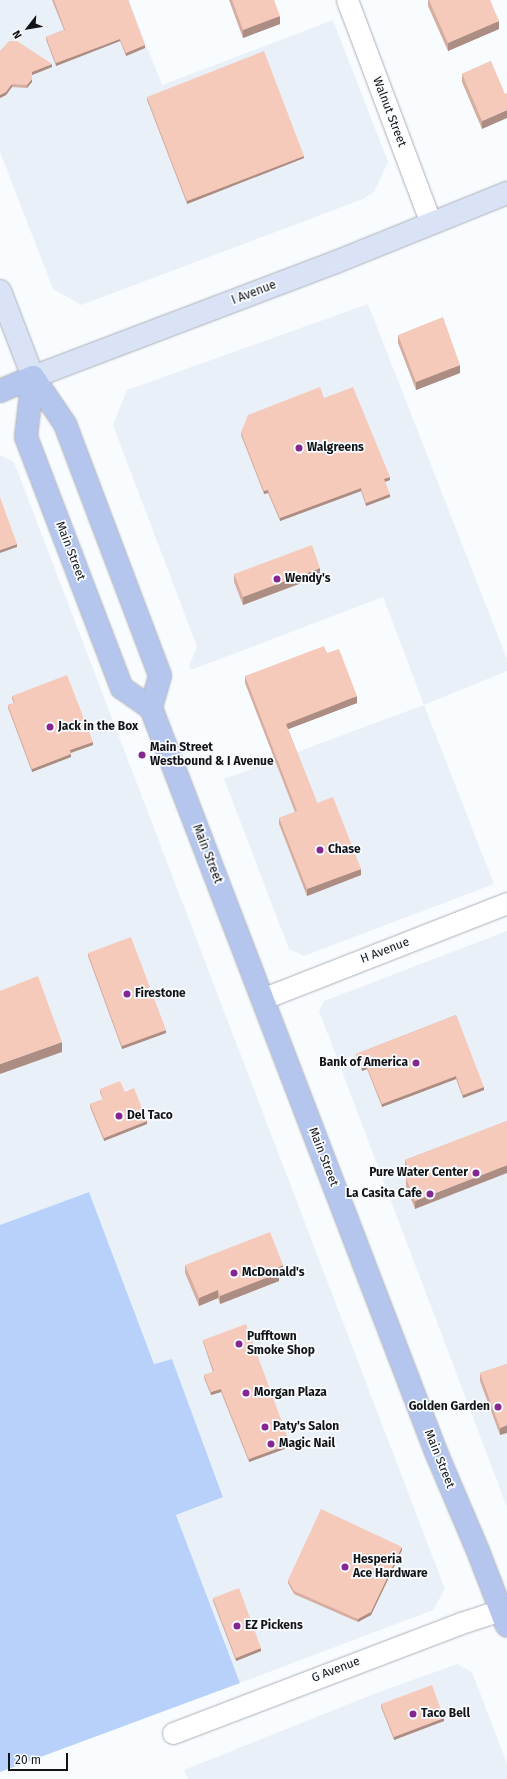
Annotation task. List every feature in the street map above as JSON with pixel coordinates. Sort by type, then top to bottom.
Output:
[{"type":"main road","name":"I Avenue","points":[[0,391],[33,377],[336,262],[507,193]]},
{"type":"main road","name":"Main Street","points":[[0,291],[33,377],[65,424],[150,648],[160,676],[151,708]]},
{"type":"main road","name":"Main Street","points":[[33,377],[26,437],[122,688],[151,708],[441,1465],[478,1551],[504,1618]]},
{"type":"street","name":"Walnut Street","points":[[347,0],[431,223]]},
{"type":"street","name":"H Avenue","points":[[262,999],[507,903]]},
{"type":"street","name":"G Avenue","points":[[173,1733],[461,1623],[504,1618]]},
{"type":"shaded area","points":[[0,0],[129,0],[162,85],[333,20],[388,162],[374,192],[363,199],[81,305],[53,289],[0,152]]},
{"type":"shaded area","points":[[368,304],[507,659],[507,671],[424,705],[383,597],[191,670],[189,666],[197,647],[113,425],[127,390]]},
{"type":"shaded area","points":[[0,455],[14,462],[445,1589],[433,1610],[240,1683],[176,1515],[223,1496],[172,1359],[154,1364],[89,1192],[0,1225]]},
{"type":"shaded area","points":[[424,705],[494,884],[304,956],[289,949],[224,779]]},
{"type":"shaded area","points":[[507,931],[507,1507],[319,1011],[324,1001]]},
{"type":"shaded area","points":[[89,1192],[154,1364],[172,1359],[223,1497],[176,1515],[240,1683],[0,1772],[0,1225]]},
{"type":"shaded area","points":[[457,1664],[472,1672],[507,1764],[507,1779],[188,1779],[184,1770],[379,1692]]},
{"type":"building","points":[[54,0],[128,0],[145,45],[126,53],[120,39],[56,63],[46,37],[65,30]]},
{"type":"building","points":[[232,0],[274,0],[280,16],[243,30]]},
{"type":"building","points":[[429,0],[490,0],[499,21],[448,43]]},
{"type":"building","points":[[9,41],[17,41],[52,64],[32,72],[32,79],[27,85],[12,84],[6,92],[0,95],[0,51]]},
{"type":"building","points":[[264,51],[304,156],[187,201],[147,97]]},
{"type":"building","points":[[491,61],[505,94],[507,93],[507,110],[482,121],[462,74]]},
{"type":"building","points":[[443,317],[460,365],[416,382],[398,335]]},
{"type":"building","name":"Walgreens","points":[[320,387],[324,398],[353,387],[390,477],[384,479],[390,494],[366,503],[361,488],[280,518],[268,490],[264,491],[241,432],[248,415]]},
{"type":"building","points":[[0,497],[17,544],[0,550]]},
{"type":"building","name":"Wendy's","points":[[312,545],[320,568],[243,597],[234,574]]},
{"type":"building","points":[[324,646],[327,653],[339,649],[357,696],[286,724],[317,803],[333,797],[361,869],[307,889],[279,818],[297,811],[245,676]]},
{"type":"building","name":"Jack in the Box","points":[[67,675],[93,742],[70,750],[71,754],[32,769],[8,705],[15,703],[12,696]]},
{"type":"building","name":"Firestone","points":[[131,937],[166,1030],[122,1046],[88,953]]},
{"type":"building","points":[[38,976],[62,1042],[0,1064],[0,991]]},
{"type":"building","name":"Bank of America","points":[[456,1015],[484,1087],[463,1095],[456,1076],[382,1104],[367,1067],[362,1068],[356,1054]]},
{"type":"building","name":"Del Taco","points":[[120,1081],[125,1092],[134,1088],[147,1121],[104,1138],[90,1104],[103,1099],[100,1089]]},
{"type":"building","points":[[507,1121],[507,1165],[415,1201],[406,1178],[411,1176],[405,1160]]},
{"type":"building","name":"McDonald's","points":[[270,1232],[283,1265],[277,1268],[279,1273],[220,1296],[218,1290],[199,1298],[185,1265]]},
{"type":"building","name":"Morgan Plaza","points":[[246,1324],[290,1444],[249,1459],[221,1389],[211,1392],[204,1375],[214,1371],[203,1340]]},
{"type":"building","name":"Golden Garden","points":[[507,1364],[507,1425],[500,1428],[480,1373]]},
{"type":"building","name":"Hesperia Ace Hardware","points":[[321,1509],[402,1547],[371,1612],[358,1619],[294,1591],[288,1580]]},
{"type":"building","name":"EZ Pickens","points":[[239,1588],[261,1648],[236,1658],[213,1598]]},
{"type":"building","name":"Taco Bell","points":[[432,1685],[444,1718],[394,1737],[381,1704]]},
{"type":"place","name":"Walgreens","points":[[299,448]]},
{"type":"place","name":"Wendy's","points":[[277,579]]},
{"type":"place","name":"Jack in the Box","points":[[50,727]]},
{"type":"place","name":"Main Street Westbound & I Avenue","points":[[142,755]]},
{"type":"place","name":"Chase","points":[[320,850]]},
{"type":"place","name":"Firestone","points":[[127,994]]},
{"type":"place","name":"Bank of America","points":[[416,1063]]},
{"type":"place","name":"Del Taco","points":[[119,1116]]},
{"type":"place","name":"Pure Water Center","points":[[476,1173]]},
{"type":"place","name":"La Casita Cafe","points":[[430,1194]]},
{"type":"place","name":"McDonald's","points":[[234,1273]]},
{"type":"place","name":"Pufftown Smoke Shop","points":[[239,1344]]},
{"type":"place","name":"Morgan Plaza","points":[[246,1393]]},
{"type":"place","name":"Golden Garden","points":[[498,1407]]},
{"type":"place","name":"Paty's Salon","points":[[265,1427]]},
{"type":"place","name":"Magic Nail","points":[[271,1444]]},
{"type":"place","name":"Hesperia Ace Hardware","points":[[345,1567]]},
{"type":"place","name":"EZ Pickens","points":[[237,1626]]},
{"type":"place","name":"Taco Bell","points":[[413,1714]]}]
